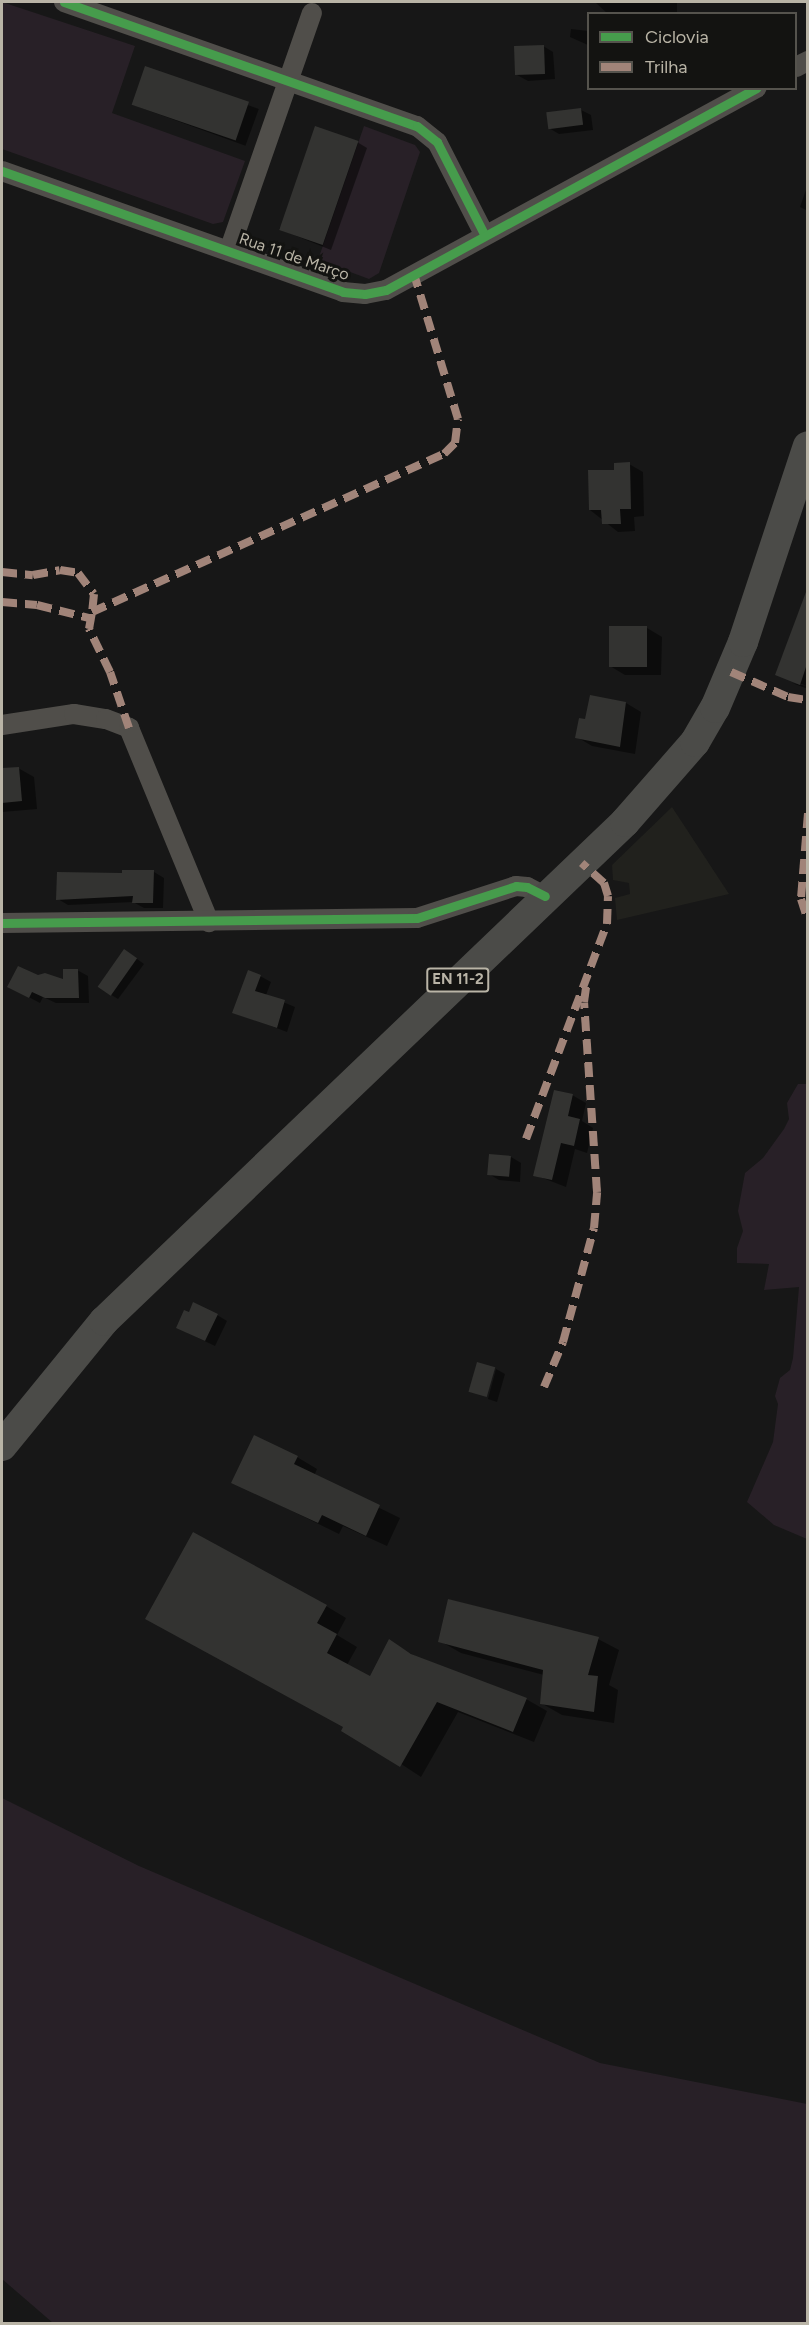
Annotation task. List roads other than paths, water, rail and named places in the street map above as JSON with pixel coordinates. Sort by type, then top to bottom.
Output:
[{"type":"main road","name":"EN 11-2","points":[[2,1446],[104,1321],[662,783],[695,742],[715,708],[743,642],[807,446]]},
{"type":"street","points":[[64,2],[417,126],[437,142],[484,234]]},
{"type":"street","points":[[229,251],[312,13]]},
{"type":"street","name":"Rua 11 de Março","points":[[2,171],[343,292],[365,294],[386,290],[484,234],[752,90]]},
{"type":"street","points":[[2,725],[74,714],[106,719],[129,728],[209,922]]},
{"type":"street","points":[[2,923],[417,918],[444,912],[516,886],[527,887],[545,896]]}]
